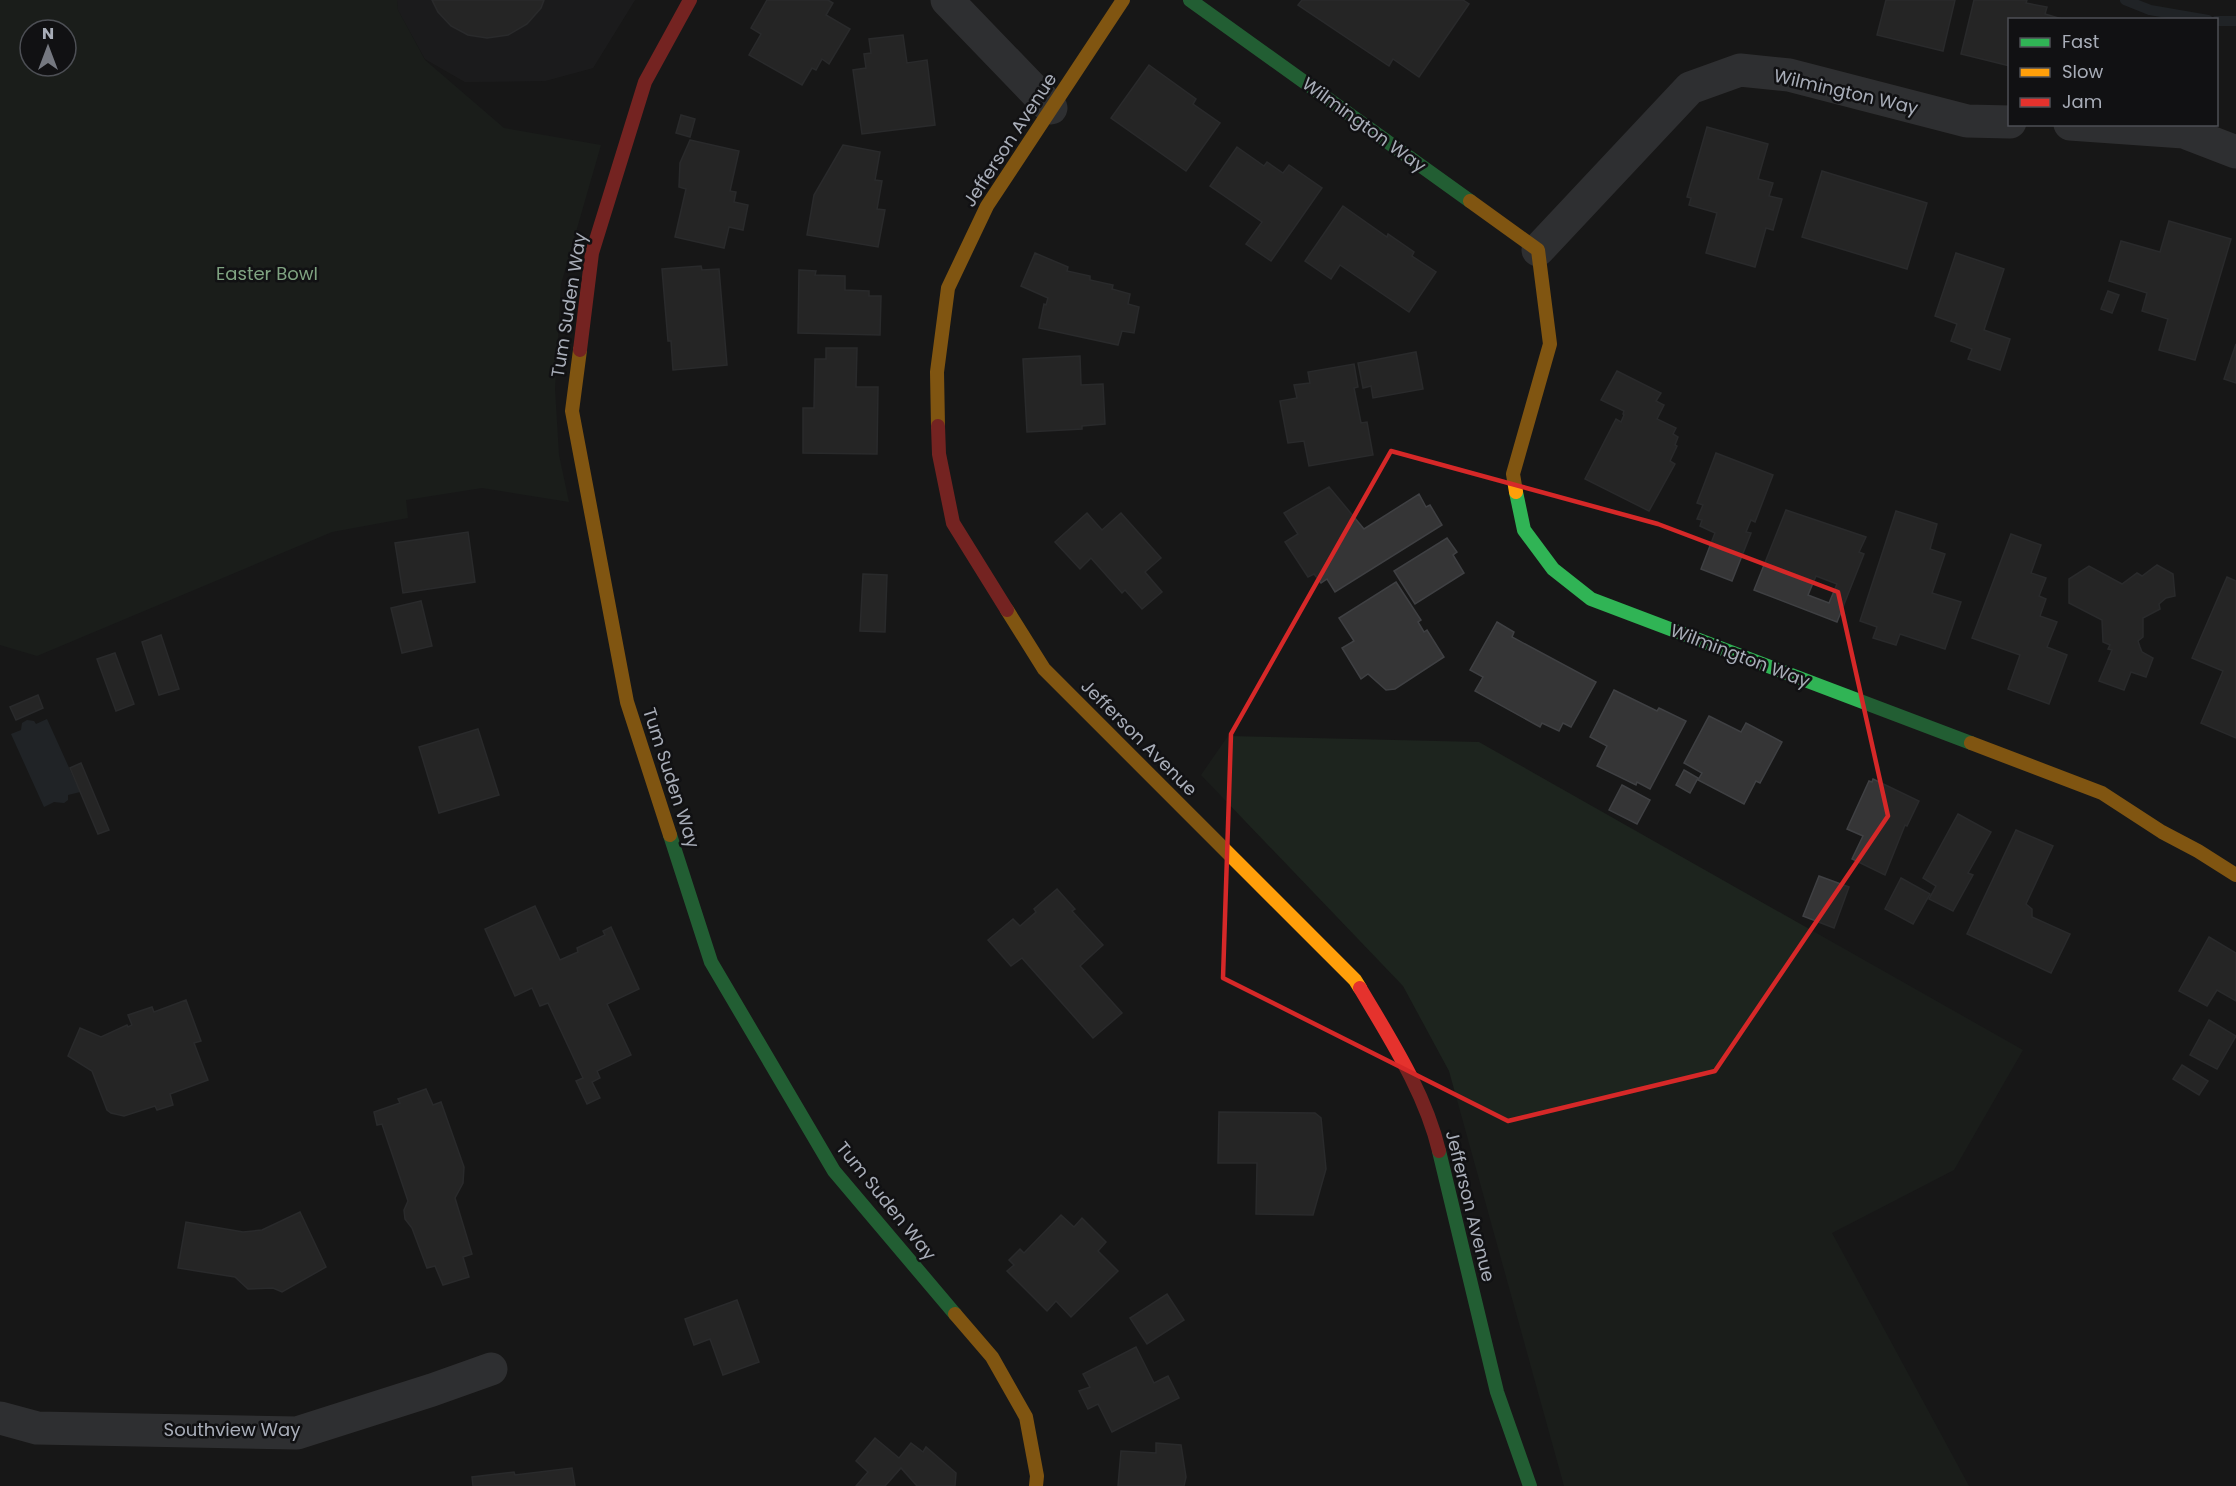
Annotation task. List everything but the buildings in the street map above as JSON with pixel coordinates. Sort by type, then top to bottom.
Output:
[{"type":"street","name":"Tum Suden Way","points":[[690,0],[645,82],[592,253],[572,411],[627,702],[711,962],[834,1171],[992,1357],[1026,1417],[1037,1476],[1036,1486]]},
{"type":"street","points":[[947,0],[1052,108]]},
{"type":"street","name":"Jefferson Avenue","points":[[1123,0],[987,206],[948,288],[937,372],[939,454],[953,523],[1044,669],[1355,980],[1407,1068],[1436,1137],[1497,1392],[1530,1486]]},
{"type":"street","name":"Wilmington Way","points":[[1190,0],[1538,250],[1550,344],[1513,474],[1524,530],[1552,569],[1591,599],[2102,793],[2162,832],[2236,875]]},
{"type":"street","name":"Wilmington Way","points":[[1538,250],[1690,88],[1740,70],[1790,75],[1967,121],[2008,122]]},
{"type":"street","points":[[2098,126],[2184,132],[2236,152]]},
{"type":"street","name":"Southview Way","points":[[0,1418],[37,1428],[297,1433],[491,1369]]},
{"type":"highlighted area","points":[[1391,451],[1658,524],[1838,592],[1888,816],[1715,1071],[1508,1121],[1223,978],[1231,734]]},
{"type":"shaded area","points":[[397,0],[635,0],[593,68],[545,81],[465,82],[425,59],[398,10]]},
{"type":"shaded area","points":[[47,719],[80,792],[68,795],[68,800],[64,803],[54,802],[44,807],[11,734],[21,730],[22,723],[27,720],[34,721],[36,724]]},
{"type":"green space","name":"Easter Bowl","points":[[0,0],[397,0],[398,10],[425,60],[504,128],[601,145],[561,284],[555,389],[559,455],[569,502],[482,488],[406,500],[408,518],[332,532],[37,656],[0,645]]},
{"type":"green space","points":[[1228,736],[1479,742],[2023,1050],[1954,1170],[1832,1233],[1969,1486],[1564,1486],[1449,1071],[1403,986],[1201,775]]},
{"type":"waterway","points":[[2125,0],[2150,10],[2196,18]]},
{"type":"waterway","points":[[2218,21],[2236,21]]},
{"type":"traffic: fast","points":[[1190,0],[1470,201]]},
{"type":"traffic: fast","points":[[1516,492],[1524,530],[1553,569],[1591,599],[1971,743]]},
{"type":"traffic: fast","points":[[670,835],[711,962],[834,1171],[955,1314]]},
{"type":"traffic: fast","points":[[1439,1151],[1497,1392],[1530,1486]]},
{"type":"traffic: slow","points":[[938,426],[937,372],[948,288],[987,206],[1123,0]]},
{"type":"traffic: slow","points":[[1470,201],[1538,250],[1550,344],[1513,474],[1516,492]]},
{"type":"traffic: slow","points":[[580,350],[572,411],[627,702],[670,835]]},
{"type":"traffic: slow","points":[[1007,610],[1044,669],[1355,980],[1360,988]]},
{"type":"traffic: slow","points":[[1971,743],[2102,793],[2162,832],[2236,875]]},
{"type":"traffic: slow","points":[[955,1314],[992,1357],[1026,1417],[1037,1476],[1036,1486]]},
{"type":"traffic: jam","points":[[580,350],[592,253],[645,82],[690,0]]},
{"type":"traffic: jam","points":[[938,426],[939,454],[953,523],[1007,610]]},
{"type":"traffic: jam","points":[[1360,988],[1416,1087],[1439,1151]]}]
